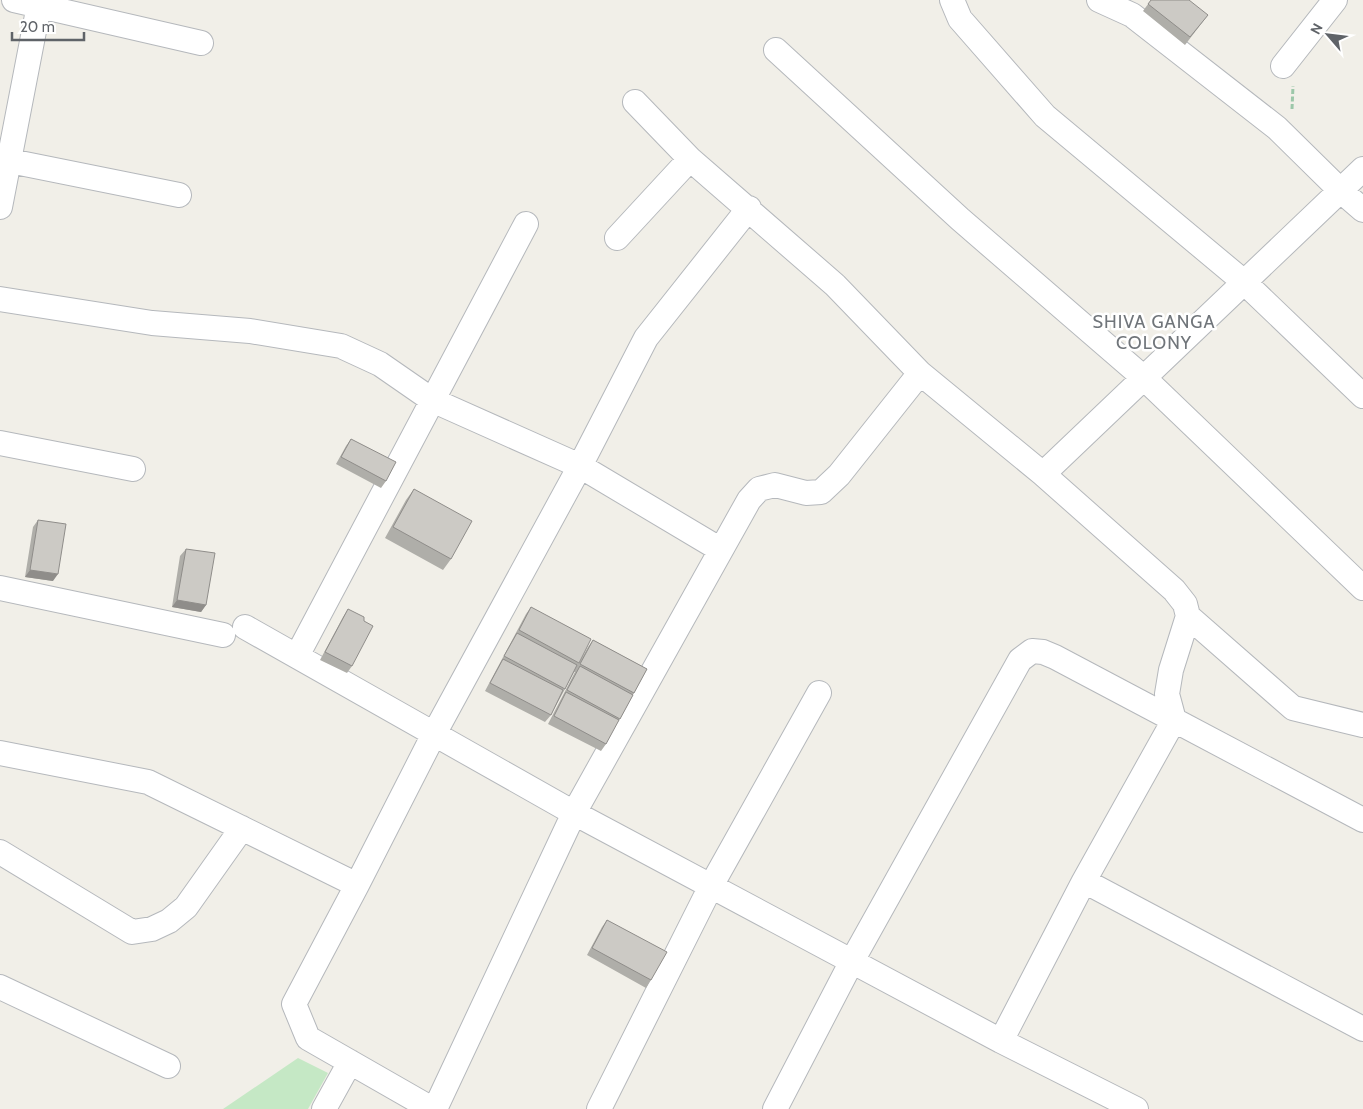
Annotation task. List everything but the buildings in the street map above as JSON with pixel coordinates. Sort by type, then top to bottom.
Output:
[{"type":"street","points":[[14,0],[39,2],[201,44]]},
{"type":"street","points":[[952,0],[960,19],[1045,116],[1244,282],[1363,396]]},
{"type":"street","points":[[1099,0],[1139,7],[1286,136],[1341,191],[1363,210]]},
{"type":"street","points":[[1284,66],[1335,0]]},
{"type":"street","points":[[0,207],[4,160],[39,2]]},
{"type":"street","points":[[776,50],[960,219],[1144,378],[1363,588]]},
{"type":"street","points":[[635,102],[690,159],[835,285],[920,373],[1043,474],[1174,590],[1185,604],[1188,616],[1167,694],[1174,720],[1084,881],[1001,1041]]},
{"type":"street","points":[[617,238],[690,159]]},
{"type":"street","points":[[4,160],[179,195]]},
{"type":"street","points":[[1043,474],[1363,169]]},
{"type":"street","points":[[748,208],[646,338],[580,466],[434,734],[294,1004],[308,1038],[433,1109],[574,813],[749,500],[759,489],[775,485],[806,493],[821,492],[839,475],[920,373]]},
{"type":"street","points":[[297,656],[526,224]]},
{"type":"street","points":[[0,299],[152,322],[250,331],[342,346],[380,364],[432,400],[580,466],[721,550]]},
{"type":"street","points":[[0,443],[133,469]]},
{"type":"street","points":[[0,588],[234,631],[297,656],[574,813],[1001,1041],[1136,1109]]},
{"type":"street","points":[[1188,616],[1293,708],[1363,724]]},
{"type":"street","points":[[775,1109],[852,961],[1020,660],[1032,651],[1043,652],[1055,657],[1363,820]]},
{"type":"street","points":[[599,1109],[711,886],[819,693]]},
{"type":"street","points":[[0,753],[148,782],[357,885]]},
{"type":"street","points":[[0,852],[132,932],[152,929],[169,921],[186,907],[242,828]]},
{"type":"street","points":[[1084,881],[1363,1029]]},
{"type":"street","points":[[0,987],[168,1066]]},
{"type":"street","points":[[324,1109],[350,1062]]},
{"type":"path","points":[[1284,66],[1293,87],[1292,119],[1286,136]]},
{"type":"green space","points":[[298,1058],[328,1073],[308,1109],[223,1109]]},
{"type":"district","name":"SHIVA GANGA COLONY","points":[[1154,332]]}]
